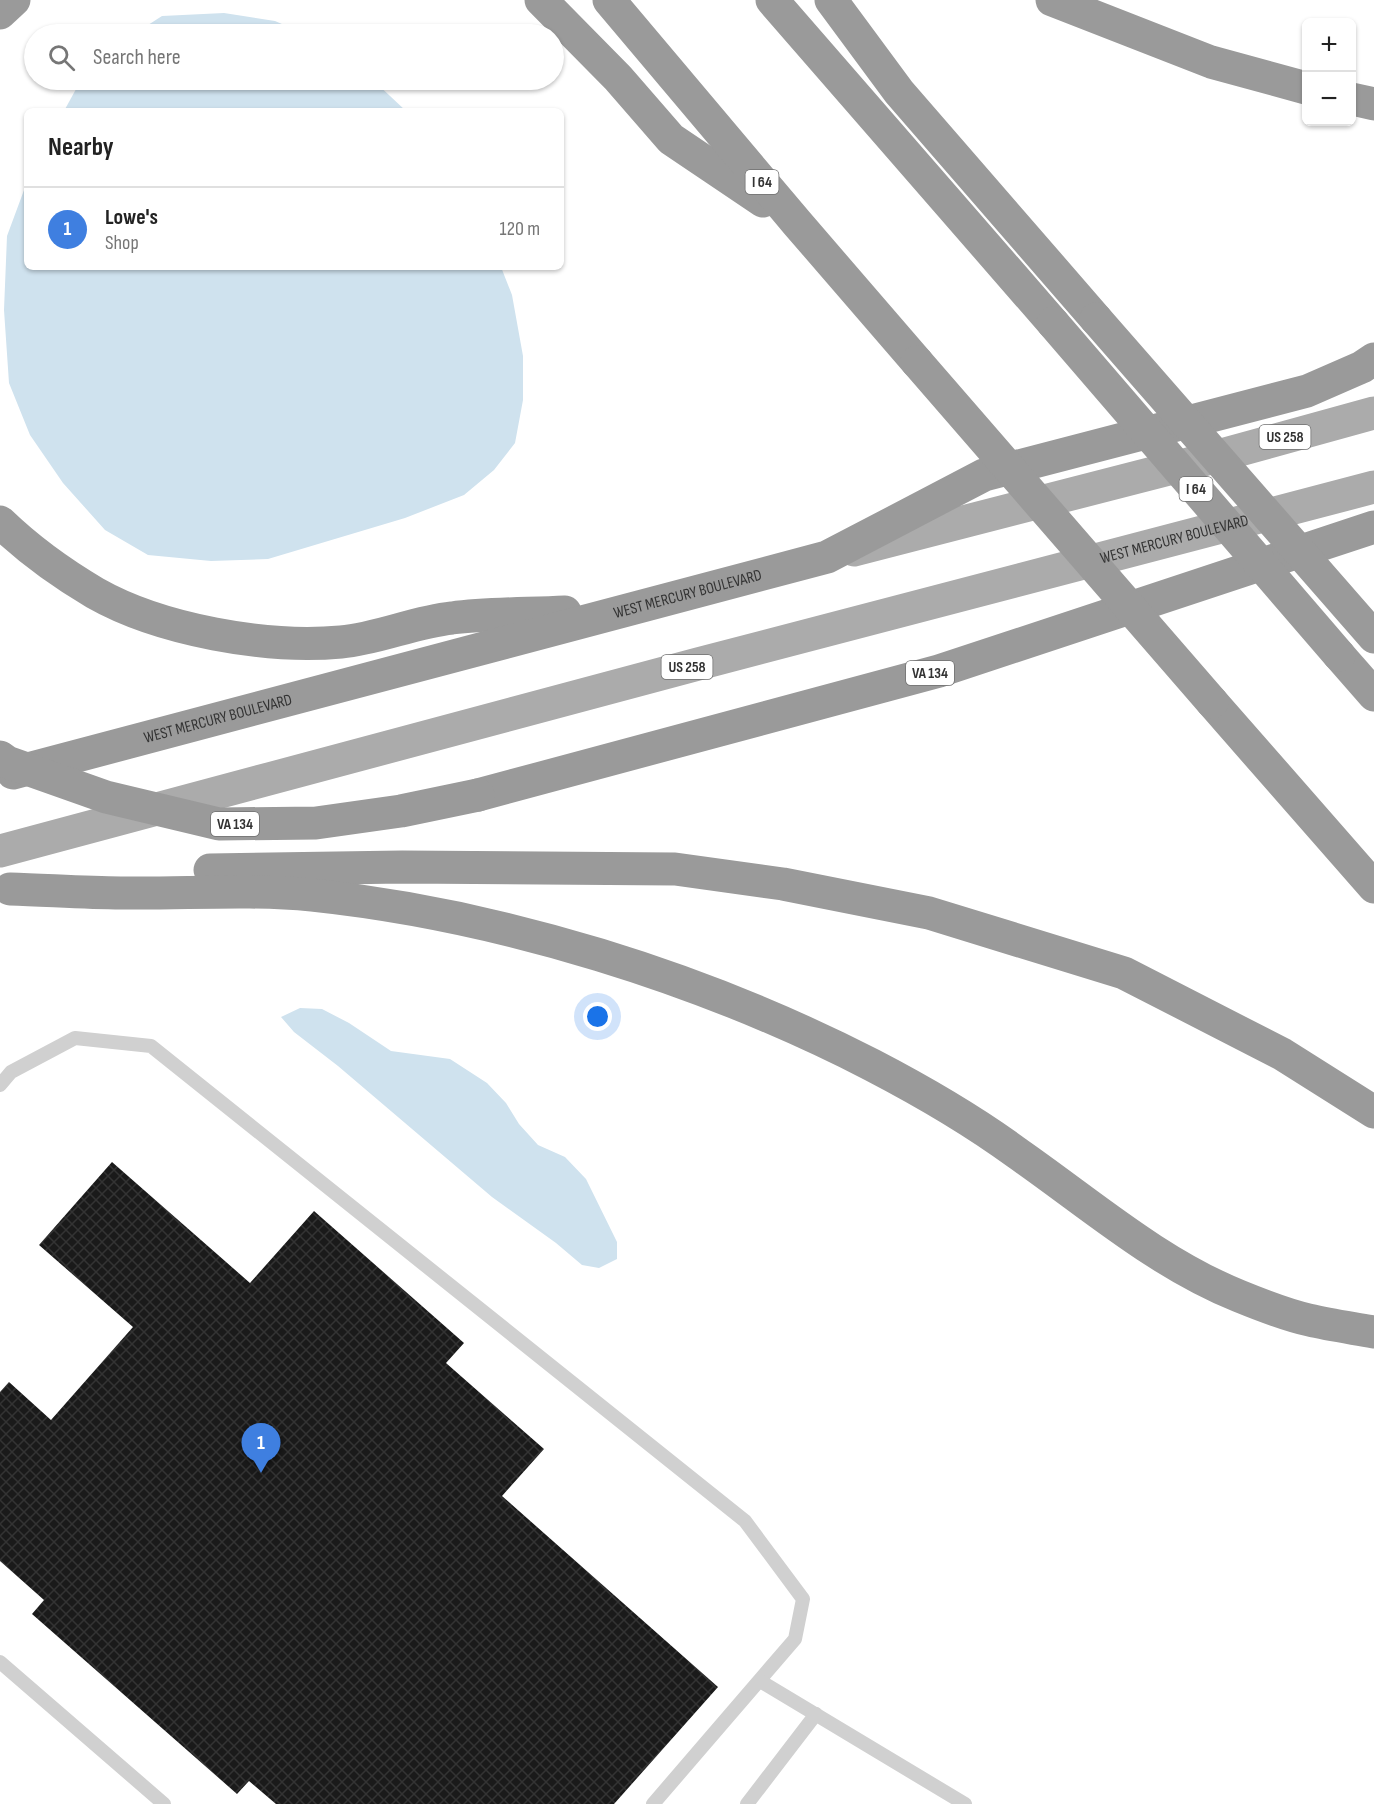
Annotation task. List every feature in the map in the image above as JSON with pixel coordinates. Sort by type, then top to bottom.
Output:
[{"type":"highway","points":[[0,13],[14,0]]},
{"type":"highway","points":[[541,0],[603,63],[672,139],[797,223]]},
{"type":"highway","name":"I 64","points":[[609,0],[917,363],[1374,887]]},
{"type":"highway","name":"I 64","points":[[772,0],[1374,695]]},
{"type":"highway","points":[[831,0],[899,92],[1374,637]]},
{"type":"highway","points":[[1052,0],[1211,62],[1302,87]]},
{"type":"highway","points":[[1356,100],[1374,104]]},
{"type":"highway","points":[[827,557],[984,475],[1307,391],[1362,367],[1374,359]]},
{"type":"highway","points":[[0,522],[23,544],[96,593],[142,614],[219,635],[282,644],[343,642],[450,618],[633,608]]},
{"type":"highway","name":"VA 134","points":[[0,757],[7,762],[106,797],[219,824],[316,823],[401,811],[478,795],[939,671],[1374,527]]},
{"type":"highway","name":"WEST MERCURY BOULEVARD","points":[[0,777],[827,557]]},
{"type":"highway","points":[[5,889],[118,873],[402,867],[675,869],[783,884],[929,913],[1124,973],[1282,1054],[1374,1112]]},
{"type":"highway","points":[[5,889],[120,893],[231,891],[310,895],[396,907],[494,927],[649,971],[709,992],[801,1031],[873,1066],[945,1106],[1016,1151],[1162,1257],[1236,1295],[1306,1319],[1374,1332]]},
{"type":"main road","name":"WEST MERCURY BOULEVARD","points":[[827,557],[1196,462],[1374,412]]},
{"type":"main road","name":"WEST MERCURY BOULEVARD","points":[[0,851],[721,658],[1374,487]]},
{"type":"lane","points":[[0,1085],[11,1072],[75,1038],[152,1046],[745,1521],[803,1599],[795,1639],[653,1804]]},
{"type":"lane","points":[[0,1662],[164,1804]]},
{"type":"lane","points":[[760,1681],[966,1804]]},
{"type":"lane","points":[[747,1804],[816,1714]]},
{"type":"water","points":[[224,13],[282,24],[150,24],[162,16]]},
{"type":"water","points":[[76,90],[384,90],[403,108],[66,108]]},
{"type":"water","points":[[24,190],[24,270],[502,270],[512,295],[523,356],[523,400],[515,443],[494,470],[464,495],[405,518],[268,559],[211,561],[148,555],[105,530],[63,483],[30,435],[9,383],[4,310],[7,236]]},
{"type":"water","points":[[300,1008],[322,1009],[349,1023],[391,1051],[450,1059],[487,1083],[506,1103],[519,1124],[538,1145],[565,1157],[586,1179],[617,1242],[617,1259],[599,1268],[582,1265],[556,1243],[492,1197],[338,1066],[294,1032],[281,1017]]},
{"type":"building","points":[[112,1162],[250,1283],[314,1211],[464,1343],[446,1363],[544,1449],[502,1496],[718,1687],[614,1804],[276,1804],[249,1781],[237,1794],[32,1614],[44,1600],[0,1561],[0,1392],[9,1382],[51,1420],[133,1327],[39,1245]]},
{"type":"place","name":"Lowe's","points":[[261,1473]]}]
